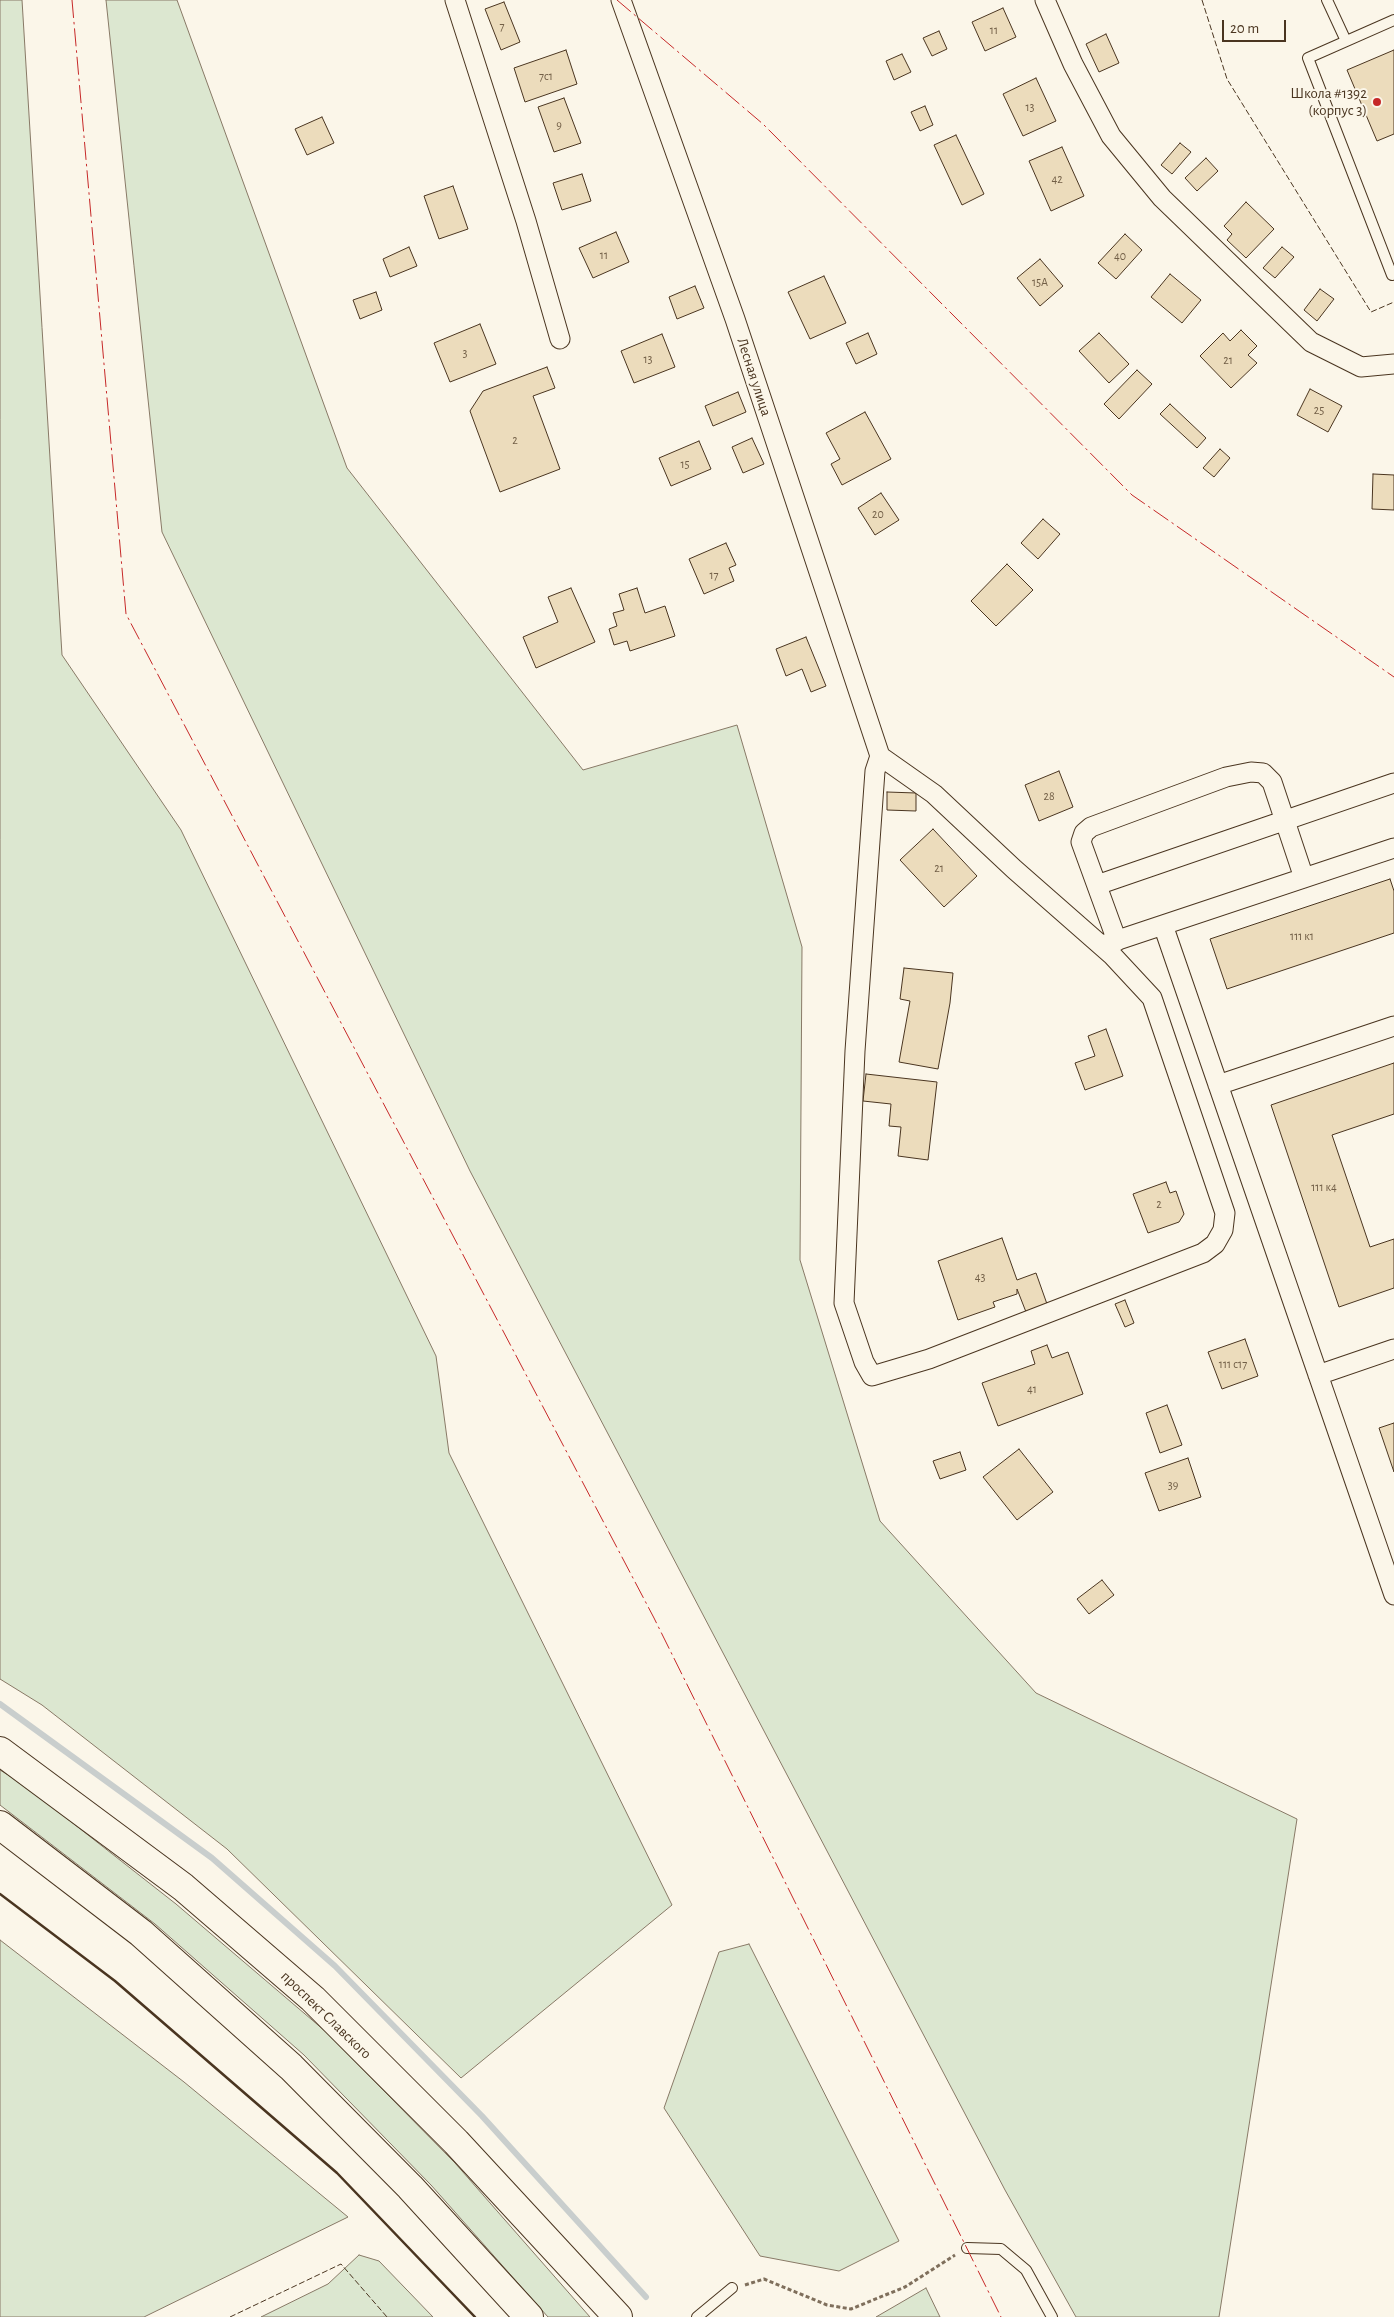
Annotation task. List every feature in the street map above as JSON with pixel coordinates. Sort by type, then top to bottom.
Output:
[{"type":"main road","name":"проспект Славского","points":[[0,1751],[184,1886],[312,1999],[456,2142],[618,2317]]},
{"type":"main road","points":[[0,1825],[141,1933],[291,2067],[410,2187],[529,2317]]},
{"type":"street","points":[[455,0],[526,221],[560,339]]},
{"type":"street","name":"Лесная улица","points":[[621,0],[734,319],[880,756]]},
{"type":"street","points":[[1045,0],[1073,64],[1111,136],[1162,198],[1311,342],[1360,367],[1394,364]]},
{"type":"street","points":[[880,756],[934,794],[1014,869],[1109,943],[1152,998],[1225,1213],[1223,1230],[1215,1244],[1203,1252],[929,1359],[872,1376],[864,1362],[844,1303],[855,1051],[875,771],[880,756]]},
{"type":"street","points":[[1109,943],[1097,884],[1081,842],[1084,833],[1091,827],[1226,777],[1251,772],[1263,773],[1272,782],[1304,878]]},
{"type":"street","points":[[1097,884],[1394,783]]},
{"type":"street","points":[[1109,943],[1394,848]]},
{"type":"street","points":[[1163,925],[1394,1595]]},
{"type":"street","points":[[1218,1085],[1394,1026]]},
{"type":"street","points":[[1318,1375],[1394,1349]]},
{"type":"lane","points":[[1327,0],[1346,41]]},
{"type":"lane","points":[[1394,20],[1308,58],[1392,275],[1394,274]]},
{"type":"lane","points":[[966,2248],[1001,2249],[1026,2270],[1052,2317]]},
{"type":"lane","points":[[697,2317],[732,2288]]},
{"type":"path","points":[[732,2288],[764,2278],[827,2306],[851,2309],[905,2287],[966,2248]]},
{"type":"green space","points":[[0,0],[22,0],[62,655],[181,830],[436,1356],[449,1453],[672,1905],[461,2078],[227,1849],[42,1705],[0,1679]]},
{"type":"green space","points":[[106,0],[177,0],[347,468],[583,770],[737,725],[802,947],[800,1260],[880,1521],[1036,1693],[1297,1819],[1219,2317],[1076,2317],[1005,2190],[470,1171],[162,532]]},
{"type":"green space","points":[[0,1770],[23,1784],[176,1904],[325,2031],[455,2163],[590,2317],[548,2317],[431,2185],[304,2055],[155,1924],[0,1805]]},
{"type":"green space","points":[[0,1940],[184,2082],[348,2217],[144,2317],[0,2317]]},
{"type":"green space","points":[[749,1944],[899,2241],[839,2271],[760,2256],[664,2108],[719,1952]]},
{"type":"green space","points":[[359,2255],[379,2261],[433,2317],[261,2317],[328,2284]]},
{"type":"green space","points":[[926,2288],[940,2317],[876,2317]]},
{"type":"building","points":[[504,2],[520,42],[501,50],[485,9]]},
{"type":"building","points":[[1003,8],[1016,37],[985,51],[972,22]]},
{"type":"building","points":[[939,31],[947,49],[932,56],[923,38]]},
{"type":"building","points":[[1106,34],[1119,63],[1099,72],[1086,44]]},
{"type":"building","points":[[566,50],[577,84],[525,102],[514,68]]},
{"type":"building","name":"Школа #1392 (корпус 3)","points":[[1394,50],[1394,134],[1377,141],[1347,70]]},
{"type":"building","points":[[902,54],[911,72],[894,80],[886,61]]},
{"type":"building","points":[[1036,78],[1056,121],[1023,136],[1003,94]]},
{"type":"building","points":[[564,98],[581,143],[554,152],[538,107]]},
{"type":"building","points":[[925,106],[933,125],[920,131],[911,112]]},
{"type":"building","points":[[322,117],[334,143],[307,155],[295,129]]},
{"type":"building","points":[[956,135],[984,194],[962,205],[934,145]]},
{"type":"building","points":[[1180,143],[1191,152],[1172,174],[1161,165]]},
{"type":"building","points":[[1062,147],[1084,196],[1051,211],[1029,161]]},
{"type":"building","points":[[1206,158],[1218,171],[1197,191],[1185,178]]},
{"type":"building","points":[[582,174],[591,201],[562,210],[553,183]]},
{"type":"building","points":[[453,186],[468,229],[439,239],[424,196]]},
{"type":"building","points":[[1246,202],[1274,229],[1246,258],[1227,240],[1232,234],[1224,226]]},
{"type":"building","points":[[616,232],[629,262],[593,278],[579,248]]},
{"type":"building","points":[[1125,234],[1142,250],[1116,279],[1098,263]]},
{"type":"building","points":[[409,247],[417,266],[390,277],[383,259]]},
{"type":"building","points":[[1282,247],[1294,257],[1275,278],[1263,268]]},
{"type":"building","points":[[1040,259],[1063,286],[1040,306],[1017,278]]},
{"type":"building","points":[[1170,274],[1201,300],[1182,323],[1151,297]]},
{"type":"building","points":[[824,276],[846,323],[810,339],[788,292]]},
{"type":"building","points":[[695,286],[704,308],[677,319],[669,297]]},
{"type":"building","points":[[1320,289],[1334,299],[1317,321],[1304,310]]},
{"type":"building","points":[[376,292],[382,310],[360,319],[353,300]]},
{"type":"building","points":[[480,324],[496,364],[450,382],[434,343]]},
{"type":"building","points":[[1241,330],[1257,346],[1248,355],[1257,363],[1231,388],[1200,356],[1223,333],[1230,341]]},
{"type":"building","points":[[868,333],[877,354],[856,364],[846,343]]},
{"type":"building","points":[[1099,333],[1129,364],[1109,383],[1079,351]]},
{"type":"building","points":[[662,334],[675,367],[634,383],[621,351]]},
{"type":"building","points":[[547,367],[555,388],[533,396],[560,469],[500,492],[470,411],[483,391]]},
{"type":"building","points":[[1137,370],[1152,384],[1119,419],[1104,404]]},
{"type":"building","points":[[1310,389],[1342,406],[1328,432],[1297,415]]},
{"type":"building","points":[[738,392],[746,412],[713,426],[705,406]]},
{"type":"building","points":[[1170,404],[1206,438],[1197,448],[1160,414]]},
{"type":"building","points":[[865,412],[891,459],[842,485],[831,464],[840,459],[826,433]]},
{"type":"building","points":[[752,438],[764,464],[743,473],[732,447]]},
{"type":"building","points":[[699,441],[711,469],[671,486],[659,458]]},
{"type":"building","points":[[1220,449],[1230,458],[1214,477],[1203,468]]},
{"type":"building","points":[[1373,474],[1394,475],[1394,510],[1372,509]]},
{"type":"building","points":[[881,493],[899,520],[875,535],[858,508]]},
{"type":"building","points":[[1043,519],[1060,534],[1038,559],[1021,543]]},
{"type":"building","points":[[726,543],[736,565],[729,568],[734,581],[704,594],[689,559]]},
{"type":"building","points":[[1007,564],[1033,590],[996,626],[971,601]]},
{"type":"building","points":[[571,588],[595,642],[536,668],[523,637],[558,622],[548,597]]},
{"type":"building","points":[[637,588],[645,613],[665,606],[675,636],[630,651],[627,641],[614,645],[609,629],[617,626],[613,613],[624,610],[619,594]]},
{"type":"building","points":[[806,637],[826,686],[811,692],[802,669],[786,676],[776,649]]},
{"type":"building","points":[[1059,771],[1073,807],[1039,821],[1025,785]]},
{"type":"building","points":[[887,792],[916,793],[916,811],[887,810]]},
{"type":"building","points":[[933,829],[977,876],[944,907],[900,860]]},
{"type":"building","points":[[1390,879],[1394,891],[1394,933],[1227,989],[1210,939]]},
{"type":"building","points":[[904,968],[953,973],[950,1003],[938,1069],[899,1062],[910,1001],[900,999]]},
{"type":"building","points":[[1106,1029],[1123,1076],[1085,1090],[1075,1063],[1095,1056],[1088,1036]]},
{"type":"building","points":[[1394,1063],[1394,1114],[1332,1135],[1370,1247],[1394,1239],[1394,1288],[1339,1307],[1271,1105]]},
{"type":"building","points":[[866,1074],[937,1082],[928,1160],[898,1156],[901,1127],[889,1126],[891,1104],[863,1101]]},
{"type":"building","points":[[1166,1182],[1170,1193],[1176,1191],[1184,1214],[1179,1222],[1148,1233],[1133,1194]]},
{"type":"building","points":[[1002,1238],[1017,1280],[1036,1273],[1047,1304],[1026,1312],[1017,1289],[1017,1294],[993,1302],[995,1307],[958,1320],[938,1261]]},
{"type":"building","points":[[1125,1300],[1134,1323],[1125,1327],[1115,1304]]},
{"type":"building","points":[[1245,1339],[1258,1376],[1222,1389],[1208,1352]]},
{"type":"building","points":[[1047,1345],[1052,1358],[1068,1352],[1083,1394],[998,1426],[982,1383],[1035,1364],[1031,1351]]},
{"type":"building","points":[[1167,1405],[1182,1445],[1160,1453],[1146,1413]]},
{"type":"building","points":[[1394,1423],[1394,1472],[1379,1428]]},
{"type":"building","points":[[1019,1449],[1053,1492],[1017,1520],[983,1477]]},
{"type":"building","points":[[960,1452],[966,1470],[940,1479],[933,1461]]},
{"type":"building","points":[[1188,1458],[1201,1497],[1159,1511],[1145,1473]]},
{"type":"building","points":[[1102,1580],[1114,1595],[1089,1614],[1077,1599]]},
{"type":"waterway","points":[[0,1704],[212,1858],[335,1966],[482,2116],[646,2297]]},
{"type":"fence","points":[[1202,0],[1227,79],[1371,312],[1394,302]]},
{"type":"fence","points":[[230,2317],[341,2264],[387,2317]]},
{"type":"wall","points":[[0,1894],[115,1981],[337,2173],[475,2317]]},
{"type":"power","points":[[72,0],[126,614],[654,1618],[1001,2317]]},
{"type":"power","points":[[617,0],[763,124],[1132,495],[1394,677]]},
{"type":"place","name":"Школа #1392 (корпус 3)","points":[[1377,102]]}]
